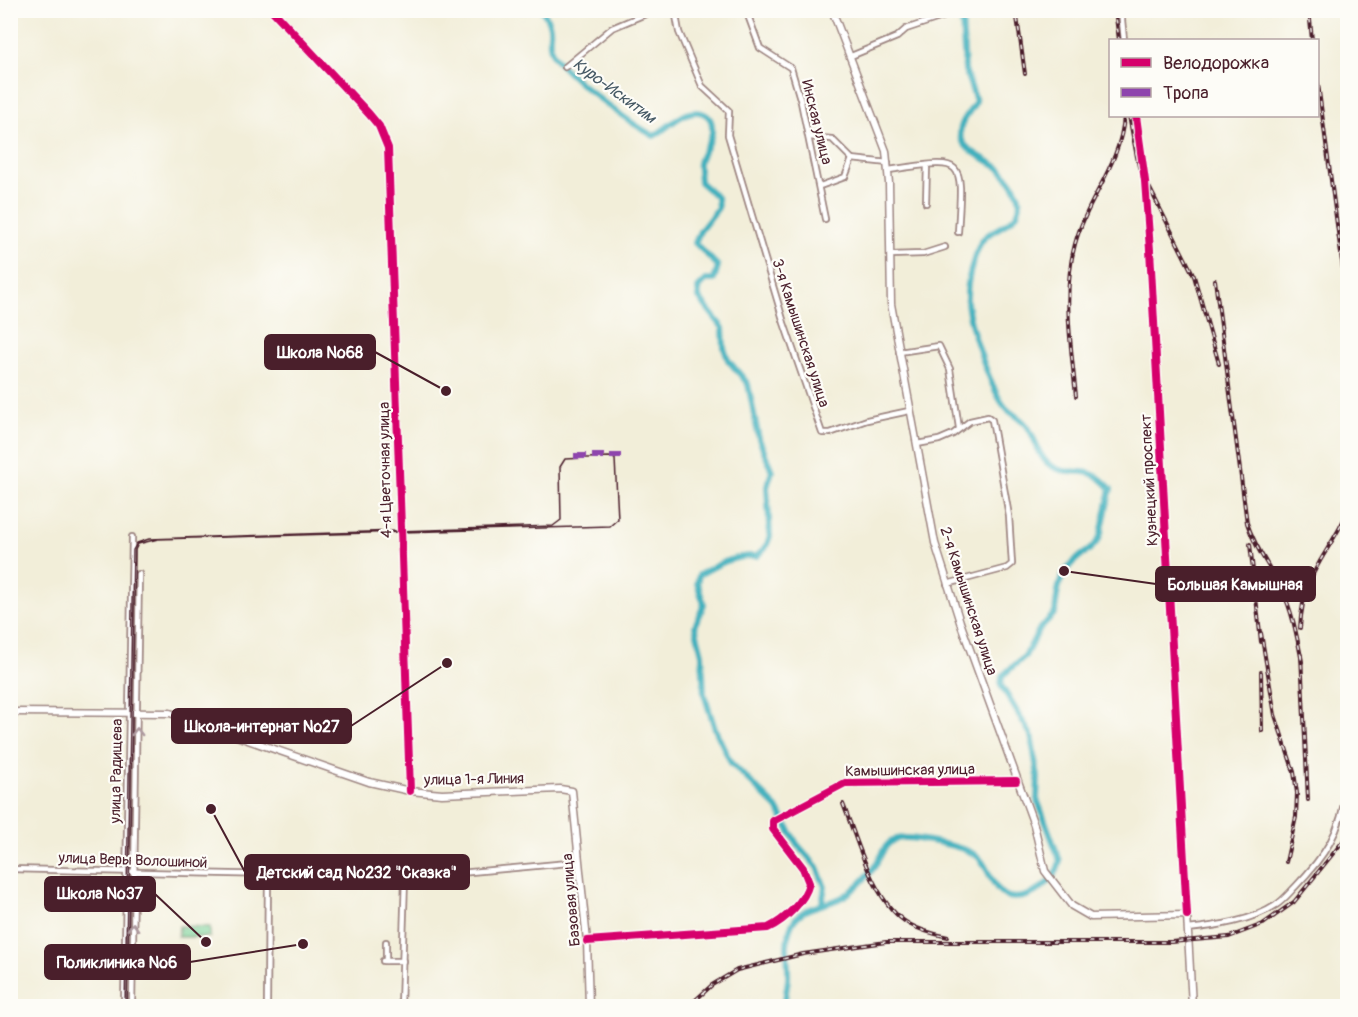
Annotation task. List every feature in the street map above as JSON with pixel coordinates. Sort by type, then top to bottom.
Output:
[{"type":"main road","name":"2-я Камышинская улица","points":[[832,10],[882,137],[888,166],[891,304],[935,543],[947,584],[1016,781],[1034,825],[1045,871],[1072,906],[1091,917],[1106,919],[1187,915]]},
{"type":"main road","points":[[10,712],[129,714]]},
{"type":"main road","name":"улица 1-я Линия","points":[[129,714],[170,713],[369,782],[410,791],[445,794],[572,790]]},
{"type":"main road","name":"Базовая улица","points":[[572,790],[587,941],[589,1006]]},
{"type":"main road","name":"Кузнецкий проспект","points":[[1187,915],[1192,1006]]},
{"type":"street","name":"4-я Цветочная улица","points":[[272,10],[369,114],[379,126],[388,148],[410,791]]},
{"type":"street","points":[[565,67],[612,28],[655,10]]},
{"type":"street","name":"3-я Камышинская улица","points":[[675,10],[679,32],[702,86],[729,111],[728,135],[807,396],[822,433],[830,433],[867,420],[909,411]]},
{"type":"street","name":"Инская улица","points":[[746,10],[760,48],[791,68],[809,137],[825,219]]},
{"type":"street","points":[[851,56],[897,37],[906,29],[945,16],[950,10]]},
{"type":"street","points":[[1121,10],[1124,39]]},
{"type":"street","name":"Кузнецкий проспект","points":[[1136,117],[1148,217],[1187,915]]},
{"type":"street","points":[[809,137],[832,139],[852,159],[888,166],[948,164],[956,169],[961,180],[962,196],[958,232]]},
{"type":"street","points":[[820,186],[845,177],[852,159]]},
{"type":"street","points":[[926,203],[927,165]]},
{"type":"street","points":[[890,255],[924,254],[945,247]]},
{"type":"street","points":[[899,352],[939,346],[950,369],[959,428]]},
{"type":"street","points":[[917,444],[939,440],[983,417],[992,420],[1009,516],[1012,564],[1007,568],[947,584]]},
{"type":"street","name":"улица Радищева","points":[[124,1006],[132,537]]},
{"type":"street","name":"улица Радищева","points":[[132,1006],[139,574]]},
{"type":"street","name":"Камышинская улица","points":[[587,941],[768,928],[780,922],[803,896],[809,883],[803,868],[773,829],[772,824],[777,817],[845,783],[1016,781]]},
{"type":"street","points":[[1188,929],[1210,927],[1241,919],[1277,905],[1320,862],[1344,814],[1346,790]]},
{"type":"street","name":"улица Веры Волошиной","points":[[10,869],[405,878],[579,862]]},
{"type":"street","points":[[267,1006],[268,875]]},
{"type":"street","points":[[405,878],[401,1006],[453,1006]]},
{"type":"street","points":[[386,942],[384,961],[403,962]]},
{"type":"street","points":[[10,1006],[51,1006]]},
{"type":"green space","points":[[179,926],[210,927],[210,937],[178,937]]},
{"type":"waterway","name":"Куро-Искитим","points":[[542,10],[549,23],[551,50],[557,60],[581,84],[630,121],[654,136],[678,119],[692,113],[703,113],[712,125],[711,136],[700,159],[699,170],[700,182],[717,197],[718,208],[700,231],[695,243],[718,266],[714,280],[706,280],[698,288],[699,298],[723,328],[724,348],[728,360],[748,384],[759,439],[772,471],[767,487],[770,536],[766,547],[757,556],[727,561],[699,575],[697,583],[704,604],[695,626],[702,654],[704,694],[715,729],[731,763],[777,808],[797,844],[817,867],[825,887],[822,903]]},
{"type":"waterway","points":[[784,1006],[788,979],[787,941],[794,921],[806,910],[839,899],[853,890],[872,870],[892,841],[903,838],[923,840],[957,847],[972,853],[983,863],[998,889],[1009,897],[1017,898],[1034,893],[1048,882],[1060,861],[1037,799],[1038,777],[1031,735],[1001,685],[1002,676],[1025,656],[1040,628],[1055,613],[1058,590],[1067,569],[1099,539],[1111,489],[1094,475],[1058,469],[1046,461],[1039,452],[1027,426],[1000,400],[975,337],[967,297],[973,263],[984,238],[1013,219],[1020,204],[1017,191],[1004,173],[972,151],[962,139],[960,132],[962,124],[976,101],[965,70],[962,18],[959,10]]},
{"type":"tram line","points":[[125,1006],[133,550],[137,543],[149,539],[553,526],[561,520],[560,467],[565,459],[609,457],[615,459],[618,519],[610,526],[158,539],[138,544],[135,550],[127,1006]]},
{"type":"railway","points":[[1016,10],[1025,74]]},
{"type":"railway","points":[[1115,10],[1119,39]]},
{"type":"railway","points":[[1309,10],[1312,39]]},
{"type":"railway","points":[[1319,91],[1348,306]]},
{"type":"railway","points":[[1076,396],[1068,300],[1071,263],[1080,228],[1117,150],[1124,117]]},
{"type":"railway","points":[[1129,117],[1139,167],[1194,276],[1219,364]]},
{"type":"railway","points":[[1215,280],[1247,523],[1286,599],[1302,662]]},
{"type":"railway","points":[[1300,628],[1302,609],[1311,578],[1348,511]]},
{"type":"railway","points":[[1250,544],[1261,642]]},
{"type":"railway","points":[[1261,633],[1275,715],[1294,772],[1297,793],[1296,817],[1286,862]]},
{"type":"railway","points":[[1301,655],[1308,800]]},
{"type":"railway","points":[[1261,672],[1262,731]]},
{"type":"railway","points":[[843,804],[868,870],[886,902],[909,924],[948,937]]},
{"type":"railway","points":[[689,1006],[712,985],[737,970],[803,954],[886,942],[1171,942],[1229,937],[1263,924],[1294,902],[1348,835]]},
{"type":"marked path","points":[[574,456],[621,456]]},
{"type":"cycle path","points":[[272,10],[369,114],[379,126],[388,148],[410,791]]},
{"type":"cycle path","points":[[1136,117],[1145,181],[1150,250],[1187,915]]},
{"type":"cycle path","points":[[587,941],[768,928],[774,925],[799,903],[809,883],[803,868],[773,829],[773,821],[845,783],[1016,781]]},
{"type":"place","name":"Школа №68","points":[[446,391]]},
{"type":"place","name":"Большая Камышная","points":[[1064,571]]},
{"type":"place","name":"Школа-интернат №27","points":[[447,663]]},
{"type":"place","name":"Детский сад №232 \"Сказка\"","points":[[211,809]]},
{"type":"place","name":"Школа №37","points":[[206,942]]},
{"type":"place","name":"Поликлиника №6","points":[[303,944]]}]
